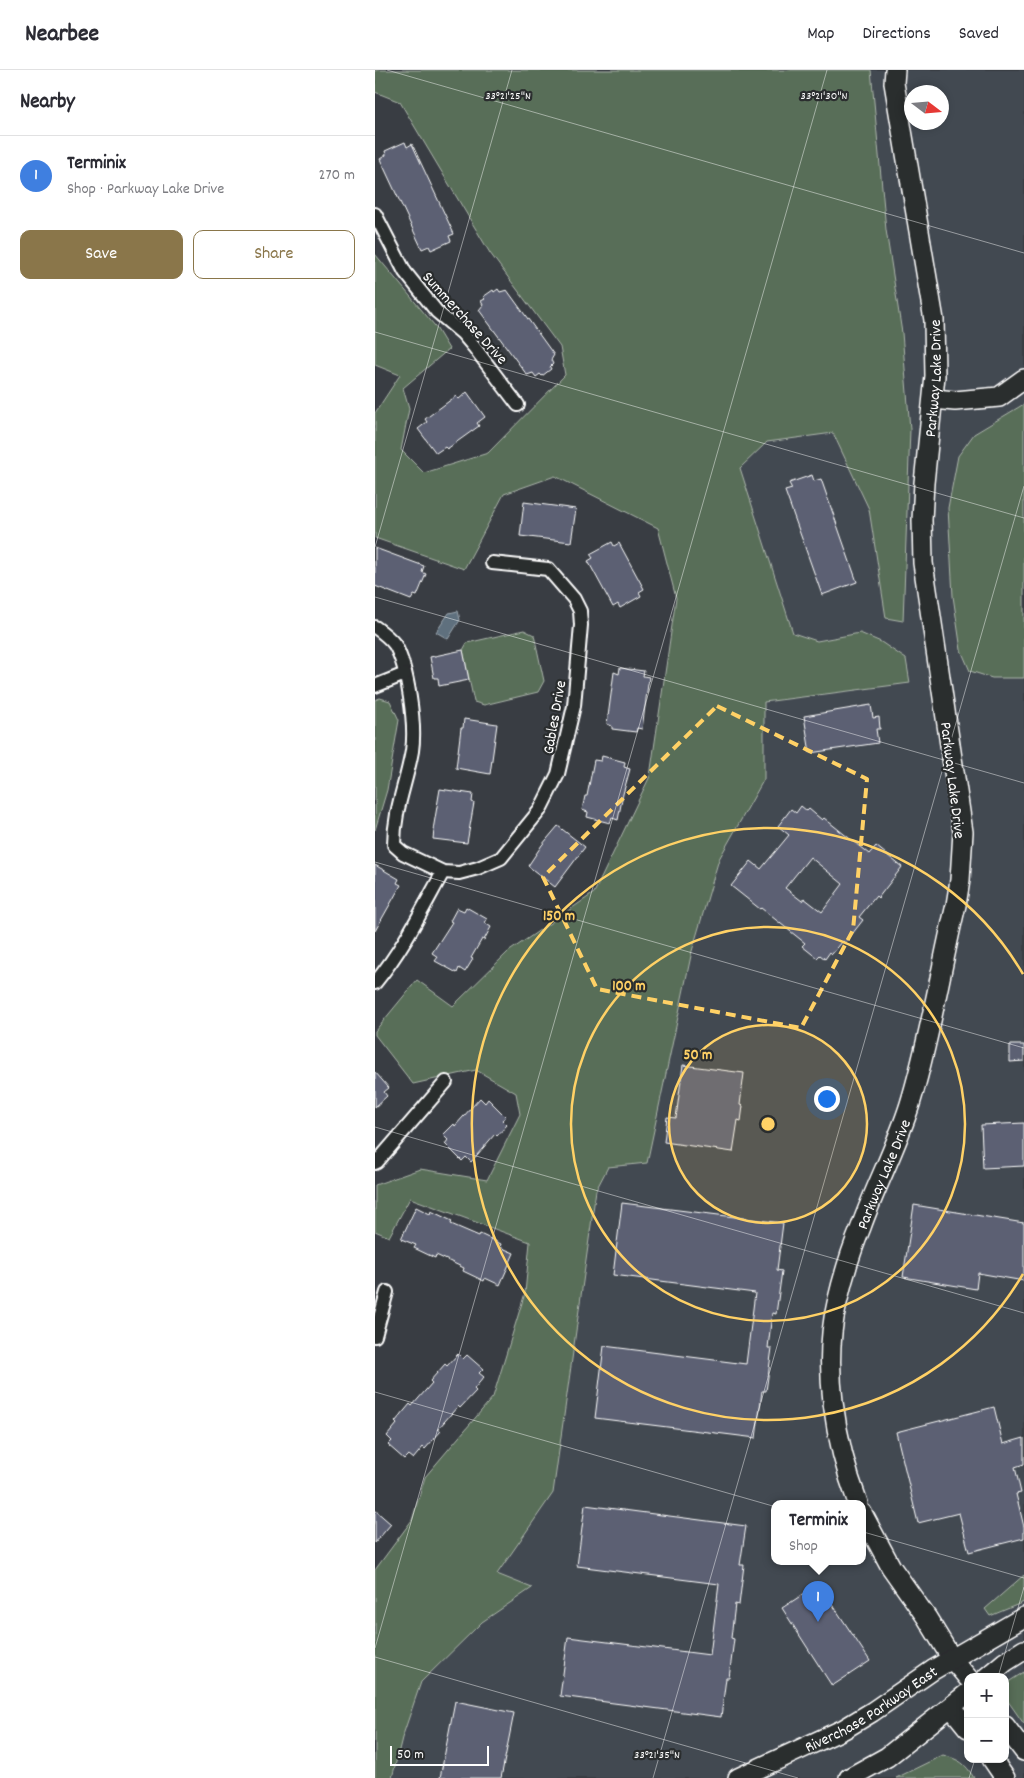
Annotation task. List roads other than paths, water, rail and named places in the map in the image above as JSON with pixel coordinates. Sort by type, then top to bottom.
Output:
[{"type":"street","name":"Parkway Lake Drive","points":[[857,1500],[849,1480],[839,1442],[832,1391],[831,1352],[837,1304],[861,1226],[890,1157],[909,1105],[923,1058],[960,880],[963,832],[923,563],[922,520],[934,400],[934,320],[894,83],[895,70]]},
{"type":"street","name":"Summerchase Drive","points":[[376,220],[405,272],[437,312],[463,334],[487,362],[518,404]]},
{"type":"street","points":[[934,400],[955,401],[999,397],[1024,380]]},
{"type":"street","name":"Gables Drive","points":[[375,627],[384,633],[395,645],[405,674],[413,718],[412,750],[394,826],[394,845],[403,853],[443,872],[459,873],[478,868],[501,858],[540,810],[558,774],[574,706],[581,625],[580,611],[574,599],[548,569],[492,563]]},
{"type":"street","points":[[375,686],[405,674]]},
{"type":"street","points":[[378,979],[403,944],[443,872]]},
{"type":"street","points":[[375,1163],[446,1082]]},
{"type":"street","points":[[375,1336],[387,1292]]},
{"type":"street","points":[[866,1520],[891,1567],[927,1618],[952,1659],[964,1673]]},
{"type":"street","name":"Riverchase Parkway East","points":[[738,1778],[844,1729],[952,1659],[1024,1617]]},
{"type":"street","points":[[992,1673],[1024,1650]]},
{"type":"street","points":[[849,1778],[887,1756],[964,1696]]},
{"type":"street","points":[[951,1707],[964,1723]]},
{"type":"street","points":[[1009,1731],[1024,1751]]},
{"type":"street","points":[[995,1763],[1005,1778]]},
{"type":"water","points":[[458,611],[460,620],[448,639],[436,632],[449,613]]},
{"type":"place","name":"Terminix","points":[[818,1622]]}]
